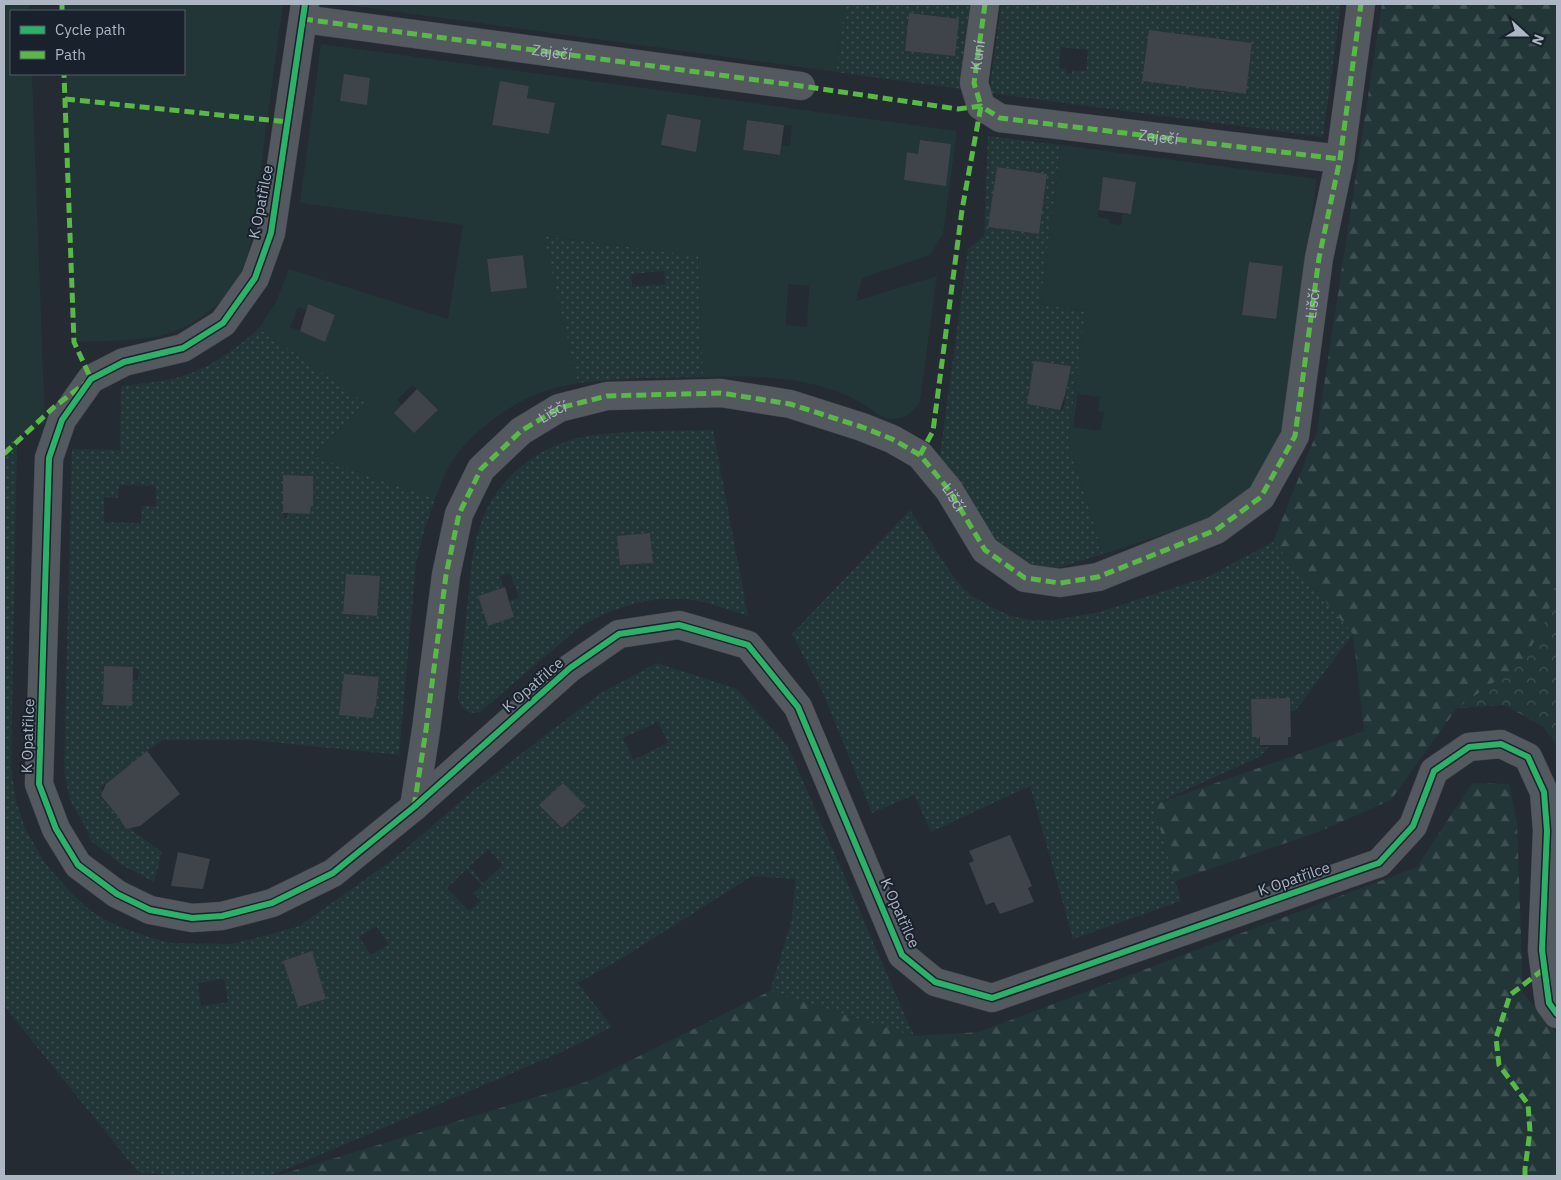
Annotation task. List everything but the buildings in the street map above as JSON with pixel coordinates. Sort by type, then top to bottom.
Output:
[{"type":"street","name":"Kuní","points":[[981,106],[974,83],[985,4]]},
{"type":"street","name":"Liščí","points":[[414,808],[446,575],[459,514],[481,468],[520,431],[559,408],[607,396],[721,393],[790,404],[884,436],[920,455],[949,490],[985,550],[1024,578],[1060,583],[1098,576],[1216,530],[1261,497],[1295,436],[1319,258],[1340,159],[1361,4]]},
{"type":"street","name":"Zaječí","points":[[304,11],[801,86]]},
{"type":"street","name":"K Opatřilce","points":[[304,11],[271,234],[254,278],[223,323],[183,348],[124,362],[91,379],[62,420],[49,458],[39,784],[56,829],[78,865],[117,894],[150,910],[192,918],[222,916],[272,903],[333,873],[414,808],[570,668],[619,634],[679,625],[748,645],[798,707],[902,955],[935,982],[992,998],[1379,863],[1413,826],[1434,771],[1469,747],[1501,744],[1528,757],[1544,792],[1547,830],[1542,950],[1549,1003],[1557,1014]]},
{"type":"street","name":"Zaječí","points":[[981,106],[1000,118],[1340,159]]},
{"type":"green space","points":[[4,4],[29,4],[29,10],[10,10],[10,75],[32,75],[45,423],[4,443]]},
{"type":"green space","points":[[63,4],[283,4],[251,240],[245,262],[231,288],[214,307],[193,322],[170,333],[136,340],[74,342],[65,75],[185,75],[185,10],[63,10]]},
{"type":"green space","points":[[340,4],[845,4],[836,72]]},
{"type":"green space","points":[[845,4],[974,4],[962,89],[836,72]],"holes":[[[909,13],[958,19],[955,56],[906,51]]]},
{"type":"green space","points":[[1001,4],[1341,4],[1323,137],[989,93]],"holes":[[[1149,30],[1183,34],[1176,85],[1142,81]],[[1220,40],[1252,44],[1246,94],[1214,91]],[[1061,47],[1088,50],[1086,71],[1072,70],[1072,74],[1066,73],[1066,69],[1059,68]]]},
{"type":"green space","points":[[1382,4],[1557,4],[1557,745],[1544,727],[1504,705],[1457,708],[1391,800],[1318,832],[1175,881],[1153,805],[1364,731],[1353,634],[1273,542],[1317,432]]},
{"type":"green space","points":[[321,44],[957,131],[943,234],[930,255],[862,278],[856,301],[937,276],[920,401],[909,414],[898,419],[883,417],[844,394],[816,385],[784,379],[703,377],[698,256],[545,236],[578,383],[534,395],[490,421],[465,444],[455,457],[447,470],[435,499],[313,456],[365,403],[259,328],[276,302],[289,269],[448,319],[463,225],[300,203]],"holes":[[[344,75],[370,78],[367,105],[340,101]],[[500,81],[529,86],[527,98],[555,104],[549,134],[492,125]],[[667,114],[701,120],[696,151],[662,146]],[[747,120],[792,126],[790,146],[781,145],[780,155],[743,150]],[[920,140],[951,144],[904,180],[907,153],[918,154]],[[523,255],[527,288],[491,292],[487,259]],[[788,284],[809,286],[807,327],[786,325]],[[308,304],[335,315],[325,341],[290,327],[298,307],[306,310]],[[413,385],[438,410],[414,433],[394,413],[402,405],[397,400]]]},
{"type":"green space","points":[[988,136],[1061,145],[1040,304],[1085,311],[1068,441],[1103,554],[1060,567],[1046,569],[1033,567],[996,547],[939,462],[968,249],[984,236]],"holes":[[[997,167],[1047,174],[1039,233],[989,227]],[[1034,361],[1070,366],[1067,385],[1069,386],[1067,387],[1063,411],[1027,404]]]},
{"type":"green space","points":[[1061,145],[1317,179],[1284,418],[1274,453],[1260,477],[1242,497],[1220,513],[1194,525],[1103,554],[1068,441],[1085,311],[1040,304]],"holes":[[[1103,178],[1135,182],[1131,214],[1123,213],[1121,225],[1109,223],[1109,219],[1098,217]],[[1249,262],[1283,266],[1275,319],[1242,315]],[[1078,394],[1100,397],[1098,411],[1104,412],[1100,431],[1073,427]]]},
{"type":"green space","points":[[544,236],[698,256],[703,377],[636,378],[578,383]],"holes":[[[664,271],[665,284],[632,287],[631,274]]]},
{"type":"green space","points":[[259,328],[365,403],[313,456],[435,499],[416,563],[399,755],[252,740],[162,740],[100,788],[103,791],[101,797],[109,806],[115,806],[122,814],[119,818],[126,829],[131,828],[162,852],[154,882],[122,865],[91,841],[70,800],[64,770],[72,449],[120,450],[121,386],[162,381],[199,370],[230,352]],"holes":[[[283,475],[313,476],[313,505],[311,506],[310,514],[288,513],[287,518],[284,518]],[[119,485],[156,486],[156,506],[142,506],[141,523],[104,522],[104,497],[118,498]],[[346,574],[380,576],[376,616],[343,614]],[[104,666],[139,669],[138,680],[132,680],[132,706],[103,705]],[[344,674],[379,678],[373,718],[340,715]]]},
{"type":"green space","points":[[713,430],[748,616],[704,602],[685,599],[658,599],[633,604],[606,613],[582,625],[480,712],[472,713],[466,711],[458,698],[473,553],[477,535],[487,509],[496,493],[508,479],[521,466],[536,456],[570,440],[618,433]],"holes":[[[650,533],[653,563],[620,565],[618,536]],[[510,573],[519,598],[509,601],[514,617],[488,626],[478,596],[503,587],[500,576]]]},
{"type":"green space","points":[[17,436],[11,768],[16,801],[25,828],[44,862],[71,893],[91,911],[115,925],[158,940],[173,943],[231,944],[299,926],[394,859],[475,789],[601,693],[657,663],[737,689],[788,747],[914,1036],[770,991],[792,919],[795,879],[752,876],[624,957],[578,983],[612,1027],[564,1051],[270,1176],[182,1176],[138,1172],[4,1006],[4,442]],"holes":[[[658,722],[668,743],[633,760],[623,738]],[[563,783],[586,806],[562,828],[540,806]],[[488,849],[503,865],[483,883],[469,867]],[[467,869],[482,886],[473,893],[481,901],[469,911],[447,888]],[[376,926],[389,944],[371,955],[359,937]],[[312,952],[326,999],[298,1007],[283,961]],[[224,979],[228,1002],[201,1006],[198,983]]]},
{"type":"green space","points":[[910,510],[956,581],[972,596],[1011,616],[1032,620],[1052,620],[1096,613],[1207,577],[1273,542],[1353,634],[1295,711],[1290,711],[1290,698],[1251,699],[1252,737],[1260,737],[1261,747],[1268,747],[1261,756],[1153,805],[1181,901],[1073,939],[1030,786],[931,832],[914,795],[872,813],[823,693],[792,634]]},
{"type":"green space","points":[[1557,576],[1557,745],[1544,727],[1504,705],[1457,708],[1523,662],[1547,618]]},
{"type":"green space","points":[[1472,783],[1509,784],[1517,822],[1523,993],[1557,1033],[1557,1176],[276,1176],[589,1081],[770,991],[914,1036],[979,1032],[1417,867]]},
{"type":"marked path","points":[[62,4],[62,10]]},
{"type":"marked path","points":[[920,455],[933,431],[962,210],[981,106],[974,83],[985,4]]},
{"type":"marked path","points":[[414,807],[446,575],[459,514],[481,469],[521,431],[559,408],[607,396],[721,393],[790,404],[862,427],[892,439],[920,455],[949,490],[985,550],[1025,578],[1060,583],[1098,577],[1216,530],[1261,497],[1295,436],[1319,258],[1340,159],[1361,4]]},
{"type":"marked path","points":[[303,19],[958,109],[981,106],[1000,118],[1340,159]]},
{"type":"marked path","points":[[4,454],[54,407],[91,379],[74,342],[64,75]]},
{"type":"marked path","points":[[65,99],[288,122]]},
{"type":"marked path","points":[[1525,1176],[1530,1131],[1528,1104],[1499,1065],[1496,1038],[1510,995],[1544,969]]},
{"type":"cycle path","points":[[305,4],[271,233],[255,278],[223,323],[183,348],[124,362],[91,379],[62,420],[49,458],[39,784],[56,829],[78,865],[117,894],[150,910],[192,918],[222,916],[272,903],[333,873],[414,807],[570,668],[619,634],[679,625],[748,645],[798,707],[902,955],[935,982],[992,998],[1379,863],[1413,826],[1434,771],[1469,747],[1501,744],[1528,757],[1544,792],[1547,831],[1542,950],[1549,1003],[1557,1014]]}]
